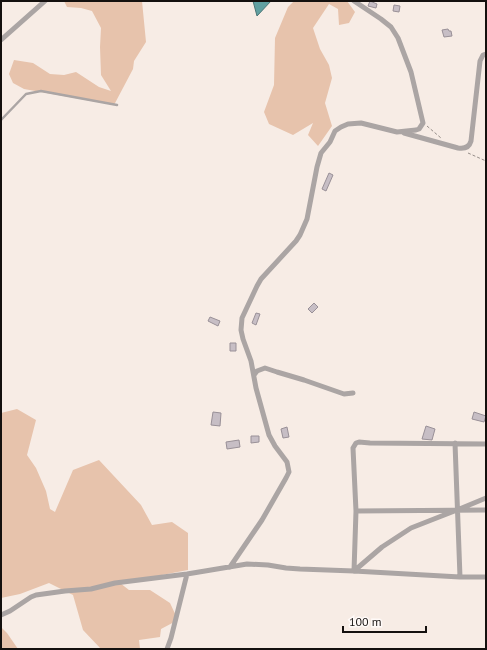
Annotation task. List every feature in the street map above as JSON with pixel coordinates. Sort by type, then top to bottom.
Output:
[{"type":"street","points":[[1,40],[45,1]]},
{"type":"street","points":[[354,1],[381,19],[390,27],[398,38],[412,72],[423,123],[418,130],[397,132]]},
{"type":"street","points":[[230,567],[262,520],[289,472],[287,462],[268,435],[251,361],[243,340],[241,330],[242,318],[261,279],[300,235],[307,219],[321,153],[330,142],[335,131],[348,124],[361,123],[410,134],[458,148],[463,149],[468,146],[471,141],[480,62],[483,55],[486,54]]},
{"type":"street","points":[[254,375],[259,370],[264,368],[344,394],[353,393]]},
{"type":"street","points":[[354,571],[356,511],[353,448],[356,443],[486,444]]},
{"type":"street","points":[[455,443],[460,577]]},
{"type":"street","points":[[354,571],[382,547],[411,528],[486,498]]},
{"type":"street","points":[[356,511],[486,510]]},
{"type":"street","points":[[1,615],[10,612],[36,595],[91,589],[115,583],[186,574],[247,564],[268,565],[300,570],[486,577]]},
{"type":"street","points":[[167,649],[186,574]]},
{"type":"lane","points":[[1,120],[26,94],[41,91],[116,105]]},
{"type":"shaded area","points":[[64,1],[142,1],[146,42],[134,61],[133,69],[114,105],[24,89],[13,83],[9,74],[14,60],[33,63],[50,74],[64,75],[76,72],[99,87],[111,91],[101,75],[101,28],[92,11],[81,8],[67,7]]},
{"type":"shaded area","points":[[294,1],[347,1],[355,12],[349,23],[339,25],[338,9],[329,4],[313,28],[320,49],[329,65],[332,78],[325,103],[332,126],[318,146],[308,135],[313,123],[293,135],[269,124],[264,112],[274,85],[275,38],[288,7]]},
{"type":"shaded area","points":[[17,409],[36,420],[27,455],[36,468],[46,491],[50,509],[55,512],[73,470],[99,460],[141,505],[152,525],[172,522],[188,533],[188,570],[120,583],[129,590],[150,590],[170,603],[178,620],[161,629],[160,637],[139,640],[140,649],[101,649],[83,630],[73,595],[49,583],[20,594],[1,598],[1,413]]},
{"type":"shaded area","points":[[1,627],[7,633],[18,649],[1,649]]},
{"type":"water","points":[[253,1],[271,1],[257,16]]},
{"type":"building","points":[[370,1],[377,4],[376,8],[368,6]]},
{"type":"building","points":[[394,5],[400,6],[399,12],[393,11]]},
{"type":"building","points":[[448,29],[451,31],[452,36],[444,37],[442,30]]},
{"type":"building","points":[[329,173],[333,175],[326,191],[322,189]]},
{"type":"building","points":[[314,303],[318,307],[312,313],[308,309]]},
{"type":"building","points":[[256,313],[260,314],[256,325],[252,323]]},
{"type":"building","points":[[210,317],[220,321],[218,326],[208,321]]},
{"type":"building","points":[[230,343],[236,343],[236,351],[230,351]]},
{"type":"building","points":[[213,412],[221,413],[220,426],[211,425]]},
{"type":"building","points":[[474,412],[486,416],[484,422],[472,419]]},
{"type":"building","points":[[426,426],[435,429],[432,440],[422,439]]},
{"type":"building","points":[[287,427],[289,437],[283,438],[281,429]]},
{"type":"building","points":[[251,436],[259,436],[259,442],[251,443]]},
{"type":"building","points":[[239,440],[240,447],[227,449],[226,442]]}]
